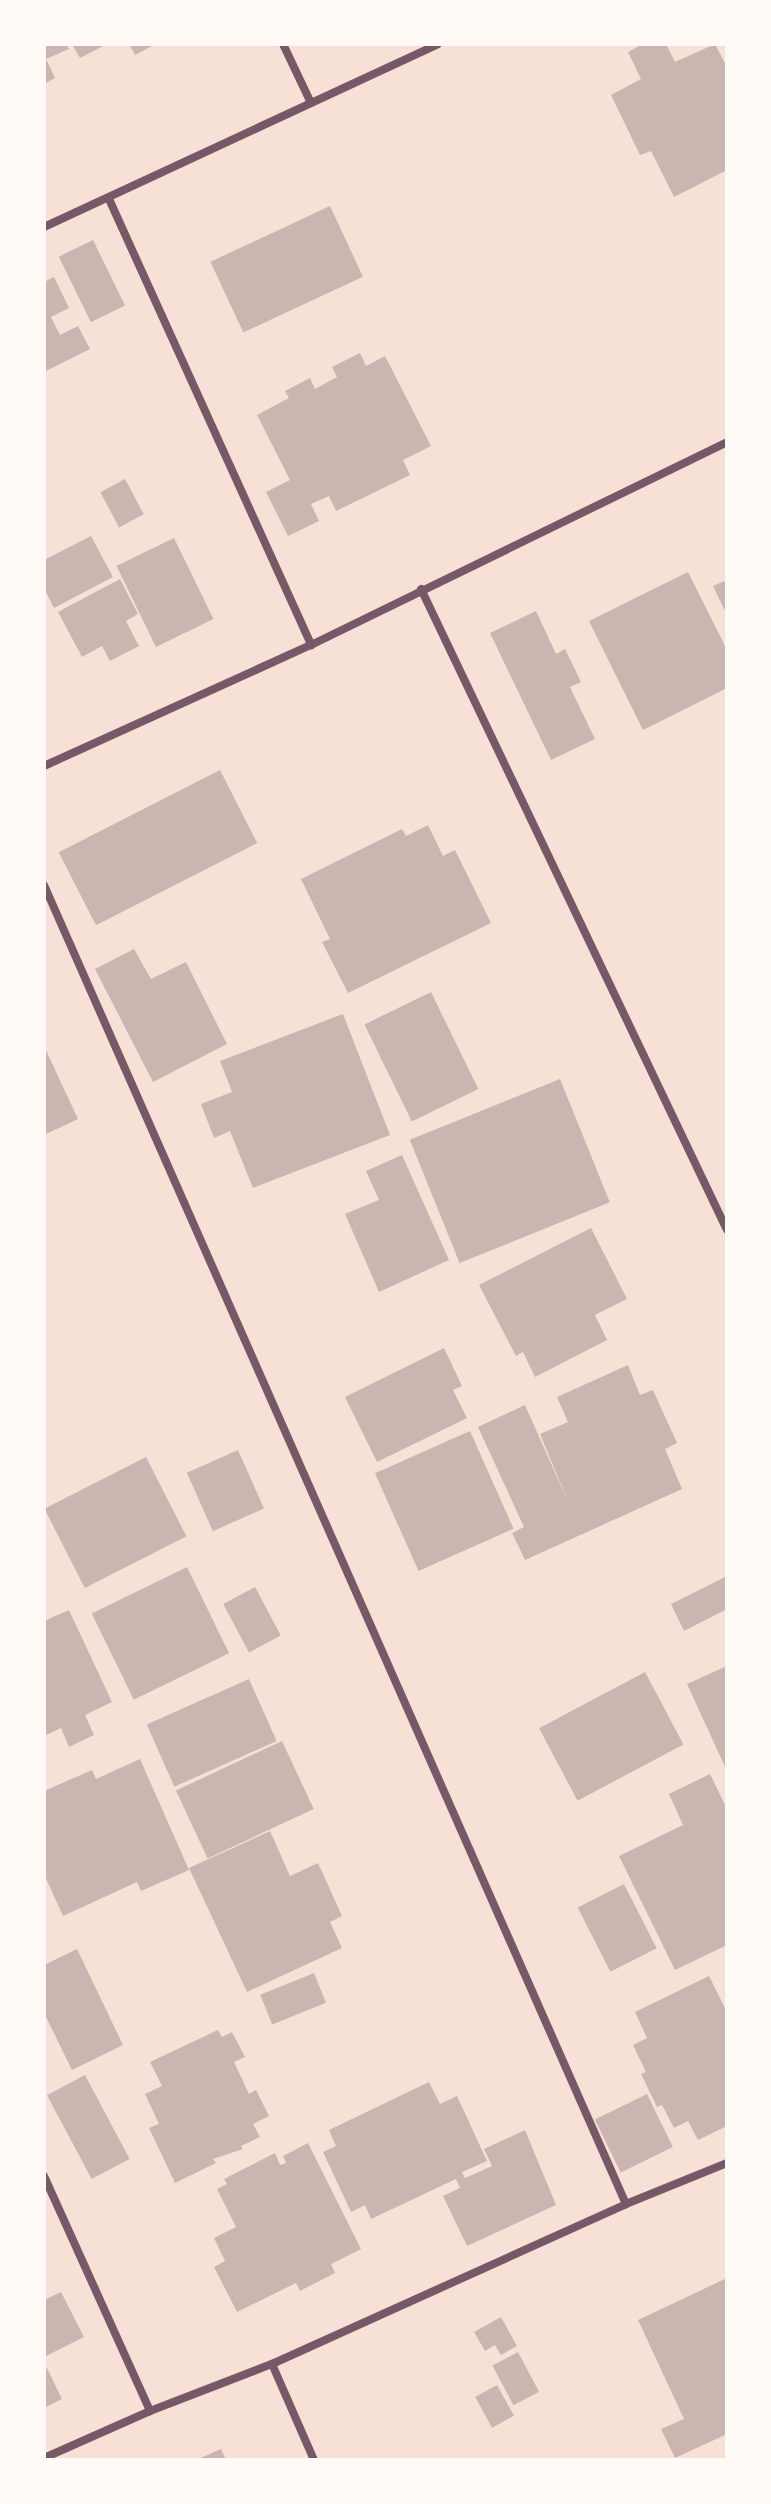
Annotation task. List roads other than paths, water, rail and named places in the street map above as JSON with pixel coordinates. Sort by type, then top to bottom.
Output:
[{"type":"street","points":[[283,44],[311,103]]},
{"type":"street","points":[[44,227],[438,44]]},
{"type":"street","points":[[109,199],[311,645]]},
{"type":"street","points":[[44,766],[311,645],[727,442]]},
{"type":"street","points":[[421,589],[727,1230]]},
{"type":"street","points":[[44,885],[626,2204]]},
{"type":"street","points":[[44,2458],[150,2411],[272,2364],[626,2204],[727,2163]]},
{"type":"street","points":[[44,2176],[150,2411]]},
{"type":"street","points":[[272,2364],[314,2460]]}]
